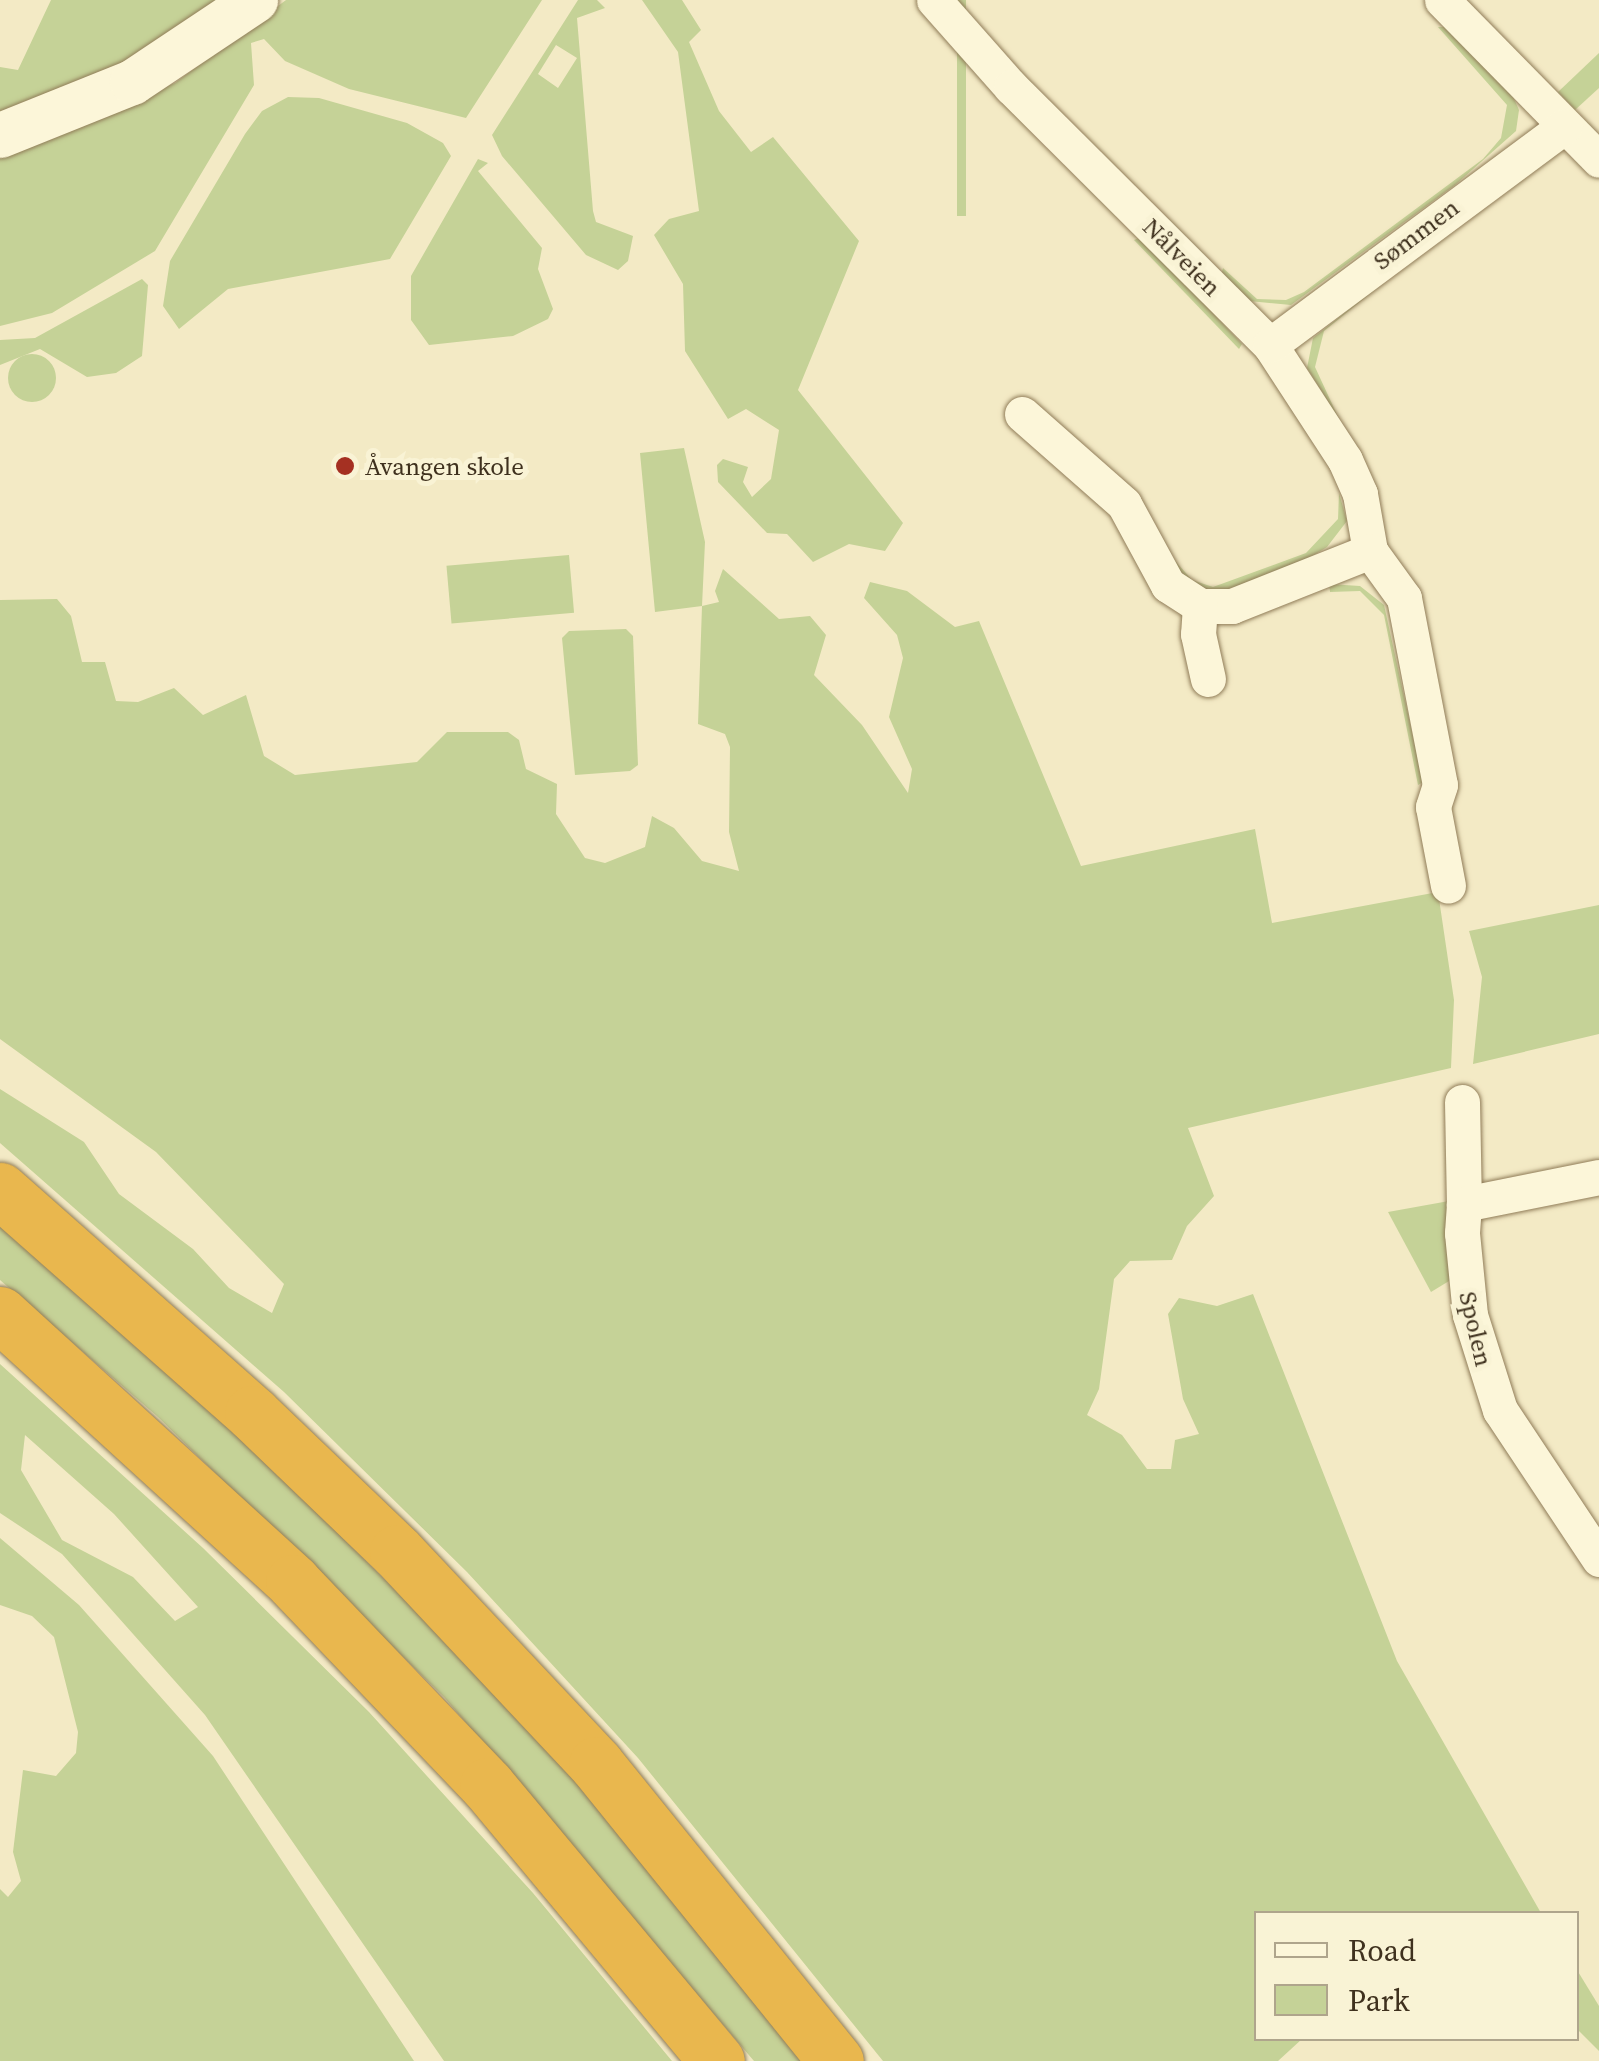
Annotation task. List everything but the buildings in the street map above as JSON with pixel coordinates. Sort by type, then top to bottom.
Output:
[{"type":"highway","points":[[0,1190],[252,1413],[396,1552],[596,1764],[836,2061]]},
{"type":"highway","points":[[0,1314],[345,1636],[487,1784],[717,2061]]},
{"type":"street","points":[[0,135],[132,82],[255,0]]},
{"type":"street","name":"Nålveien","points":[[934,0],[1011,87],[1270,345],[1345,460],[1360,494],[1370,551],[1404,598],[1440,784],[1433,807],[1448,886]]},
{"type":"street","points":[[1442,0],[1599,160]]},
{"type":"street","name":"Sømmen","points":[[1270,345],[1565,126]]},
{"type":"street","points":[[1022,414],[1124,504],[1168,585],[1200,606],[1232,606],[1370,551]]},
{"type":"street","points":[[1200,606],[1198,634],[1208,678]]},
{"type":"street","points":[[1462,1102],[1464,1204],[1599,1177]]},
{"type":"street","name":"Spolen","points":[[1464,1204],[1464,1277],[1488,1381],[1522,1450],[1599,1559]]},
{"type":"green space","points":[[51,0],[230,0],[170,45],[0,117],[0,67],[18,70]]},
{"type":"green space","points":[[286,0],[542,0],[466,118],[349,89],[285,61],[264,39],[251,43],[254,85],[155,251],[52,313],[0,326],[0,155],[175,83]]},
{"type":"green space","points":[[578,0],[597,0],[605,8],[577,18],[593,211],[596,222],[633,236],[628,261],[618,270],[586,255],[502,156],[492,135]],"holes":[[[556,45],[577,58],[558,88],[538,74]]]},
{"type":"green space","points":[[642,0],[682,0],[701,30],[689,42],[719,111],[751,152],[773,137],[859,241],[798,390],[903,523],[885,551],[849,544],[813,562],[787,534],[767,533],[718,482],[717,465],[723,459],[748,467],[743,482],[752,497],[771,479],[779,430],[746,409],[728,419],[685,351],[683,284],[654,235],[669,219],[699,211],[678,52]]},
{"type":"green space","points":[[957,0],[966,0],[966,216],[957,216]]},
{"type":"green space","points":[[1438,27],[1446,27],[1511,92],[1519,110],[1516,131],[1455,185],[1291,305],[1249,301],[1221,276],[1223,268],[1257,299],[1286,300],[1304,292],[1483,159],[1501,138],[1507,105]]},
{"type":"green space","points":[[1599,53],[1599,88],[1575,110],[1558,92]]},
{"type":"green space","points":[[288,97],[319,98],[407,123],[443,143],[451,156],[390,259],[228,289],[179,329],[163,306],[170,261],[245,134],[262,111]]},
{"type":"green space","points":[[478,159],[488,163],[478,171],[542,248],[538,269],[553,309],[548,319],[513,336],[429,345],[411,320],[411,276]]},
{"type":"green space","points":[[1141,237],[1242,344],[1239,349],[1134,240]]},
{"type":"green space","points":[[1403,267],[1324,331],[1315,367],[1339,419],[1307,368],[1313,338]]},
{"type":"green space","points":[[142,279],[148,285],[142,356],[116,373],[87,377],[40,349],[0,365],[0,340],[35,338]]},
{"type":"green space","points":[[32,354],[49,361],[56,378],[49,395],[32,402],[15,395],[8,378],[15,361]]},
{"type":"green space","points":[[684,448],[705,542],[702,606],[655,612],[640,453]]},
{"type":"green space","points":[[1339,493],[1347,521],[1327,547],[1296,566],[1210,595],[1179,580],[1136,497],[1170,555],[1192,580],[1213,587],[1306,553],[1338,519]]},
{"type":"green space","points":[[569,555],[574,613],[452,623],[446,566]]},
{"type":"green space","points":[[723,569],[779,619],[810,616],[826,635],[814,675],[862,725],[908,793],[912,769],[889,717],[903,658],[897,635],[864,598],[870,582],[907,591],[955,627],[979,621],[1081,866],[1255,829],[1272,923],[1438,892],[1454,1000],[1451,1068],[1188,1128],[1214,1196],[1187,1226],[1172,1260],[1130,1261],[1114,1279],[1099,1389],[1087,1415],[1122,1435],[1147,1469],[1171,1469],[1175,1440],[1199,1434],[1183,1399],[1168,1314],[1179,1298],[1217,1306],[1253,1294],[1397,1661],[1540,1911],[1254,1911],[1254,2041],[1300,2041],[1278,2061],[883,2061],[638,1758],[467,1572],[284,1392],[0,1143],[0,1089],[84,1142],[119,1194],[193,1249],[229,1288],[272,1313],[284,1284],[156,1152],[0,1039],[0,600],[57,599],[71,616],[82,662],[105,662],[116,701],[138,702],[174,688],[203,715],[246,695],[264,756],[295,775],[417,762],[447,732],[508,732],[519,740],[526,769],[557,784],[556,814],[585,858],[605,863],[645,847],[652,816],[674,828],[702,861],[739,871],[729,832],[730,747],[725,734],[698,724],[702,606],[719,602],[715,591]]},
{"type":"green space","points":[[1329,584],[1360,586],[1384,605],[1423,782],[1418,785],[1384,615],[1360,591],[1330,592]]},
{"type":"green space","points":[[626,629],[633,636],[638,765],[630,771],[575,775],[562,638],[569,631]]},
{"type":"green space","points":[[1599,905],[1599,1034],[1473,1064],[1482,977],[1469,931]]},
{"type":"green space","points":[[1449,1201],[1454,1278],[1431,1292],[1388,1212]]},
{"type":"green space","points":[[0,1223],[230,1426],[476,1670],[612,1822],[806,2061],[754,2061],[444,1697],[158,1417],[0,1280]]},
{"type":"green space","points":[[0,1364],[203,1548],[369,1712],[533,1893],[672,2061],[444,2061],[205,1715],[62,1554],[0,1513]],"holes":[[[25,1435],[114,1514],[198,1607],[175,1621],[133,1577],[62,1540],[21,1470]]]},
{"type":"green space","points":[[0,1538],[79,1605],[213,1756],[414,2061],[0,2061],[0,1889],[8,1897],[21,1881],[13,1852],[23,1770],[56,1776],[76,1753],[78,1732],[54,1637],[32,1616],[0,1605]]},
{"type":"green space","points":[[1579,1973],[1599,2006],[1599,2051],[1579,2031]]},
{"type":"place","name":"Åvangen skole","points":[[345,466]]}]
